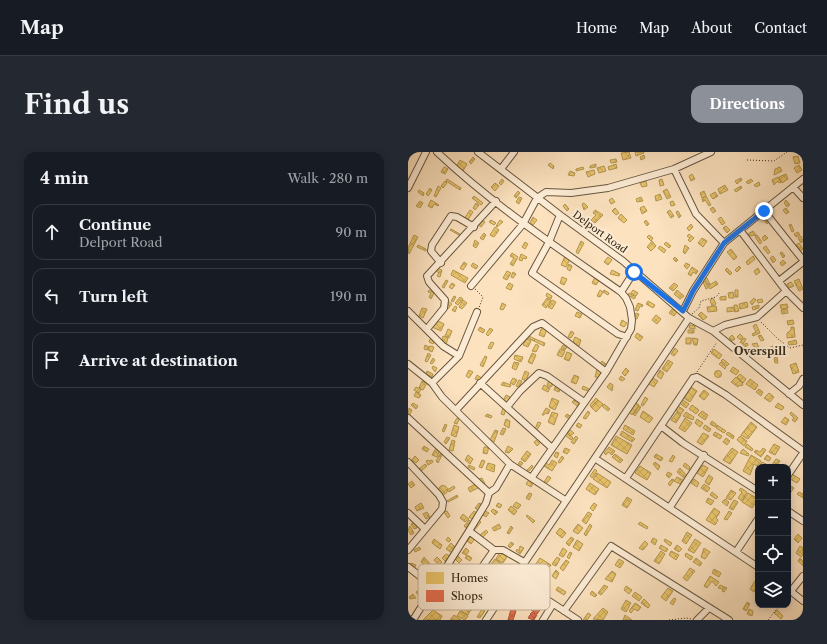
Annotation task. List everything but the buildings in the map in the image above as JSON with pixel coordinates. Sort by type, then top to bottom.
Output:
[{"type":"street","points":[[408,188],[411,176],[426,152]]},
{"type":"street","points":[[437,152],[456,170],[523,224],[621,292],[626,298],[632,320],[628,337],[606,372],[532,477]]},
{"type":"street","name":"Delport Road","points":[[478,152],[537,198],[605,247],[683,311],[689,318],[713,331],[803,405]]},
{"type":"street","points":[[501,169],[514,152]]},
{"type":"street","points":[[471,286],[523,224],[537,198],[546,192],[571,193],[608,188],[674,169],[712,152]]},
{"type":"street","points":[[674,169],[696,214],[724,243]]},
{"type":"street","points":[[683,311],[693,291],[724,243],[803,179]]},
{"type":"street","points":[[793,187],[803,198]]},
{"type":"street","points":[[427,329],[444,308],[446,300],[429,282],[427,276],[441,263],[496,201]]},
{"type":"street","points":[[764,211],[803,261],[779,280]]},
{"type":"street","points":[[560,215],[549,242],[532,274],[618,334],[628,337]]},
{"type":"street","points":[[441,263],[431,251],[432,245],[451,216],[457,217],[474,227]]},
{"type":"street","points":[[740,230],[786,290],[803,308]]},
{"type":"street","points":[[621,292],[634,272]]},
{"type":"street","points":[[713,331],[725,325],[757,317],[786,290]]},
{"type":"street","points":[[408,311],[443,346],[459,356]]},
{"type":"street","points":[[432,383],[459,356],[477,312]]},
{"type":"street","points":[[469,532],[494,550],[503,550],[524,562],[565,500],[596,459],[689,318]]},
{"type":"street","points":[[456,410],[533,326],[542,324],[606,372]]},
{"type":"street","points":[[408,364],[432,383],[442,397],[510,464],[565,500]]},
{"type":"street","points":[[507,407],[520,391],[539,373],[547,376],[584,402]]},
{"type":"street","points":[[626,478],[693,378],[697,377],[726,395],[803,452],[791,470]]},
{"type":"street","points":[[789,394],[799,386],[803,379]]},
{"type":"street","points":[[480,383],[552,448]]},
{"type":"street","points":[[408,418],[489,493]]},
{"type":"street","points":[[661,426],[755,489]]},
{"type":"street","points":[[670,508],[704,455]]},
{"type":"street","points":[[596,459],[755,565]]},
{"type":"street","points":[[408,462],[439,495],[443,502],[442,509],[408,550]]},
{"type":"street","points":[[449,564],[486,503],[489,493],[496,488],[510,464]]},
{"type":"street","points":[[408,513],[425,528]]},
{"type":"street","points":[[791,513],[803,522]]},
{"type":"street","points":[[736,552],[755,524]]},
{"type":"street","points":[[564,611],[611,546],[728,620]]},
{"type":"street","points":[[484,564],[494,550]]},
{"type":"street","points":[[408,567],[418,575]]},
{"type":"street","points":[[791,589],[803,576]]},
{"type":"street","points":[[791,591],[803,601]]},
{"type":"street","points":[[550,602],[578,620]]},
{"type":"street","points":[[550,609],[553,604]]},
{"type":"street","points":[[697,620],[709,608]]},
{"type":"street","points":[[412,620],[419,610]]},
{"type":"street","points":[[486,620],[493,610]]},
{"type":"street","points":[[543,620],[549,610]]},
{"type":"path","points":[[747,160],[774,161],[787,152]]},
{"type":"path","points":[[471,286],[483,297],[477,312]]},
{"type":"path","points":[[689,318],[699,308],[701,301],[716,297],[720,292]]},
{"type":"path","points":[[757,317],[784,345],[790,348],[803,345]]},
{"type":"path","points":[[693,378],[720,337]]},
{"type":"path","points":[[768,620],[778,608]]},
{"type":"path","points":[[669,620],[686,618],[697,620]]},
{"type":"district","name":"Overspill","points":[[760,351]]},
{"type":"route","points":[[634,272],[683,311],[693,291],[724,243],[764,211]]}]
